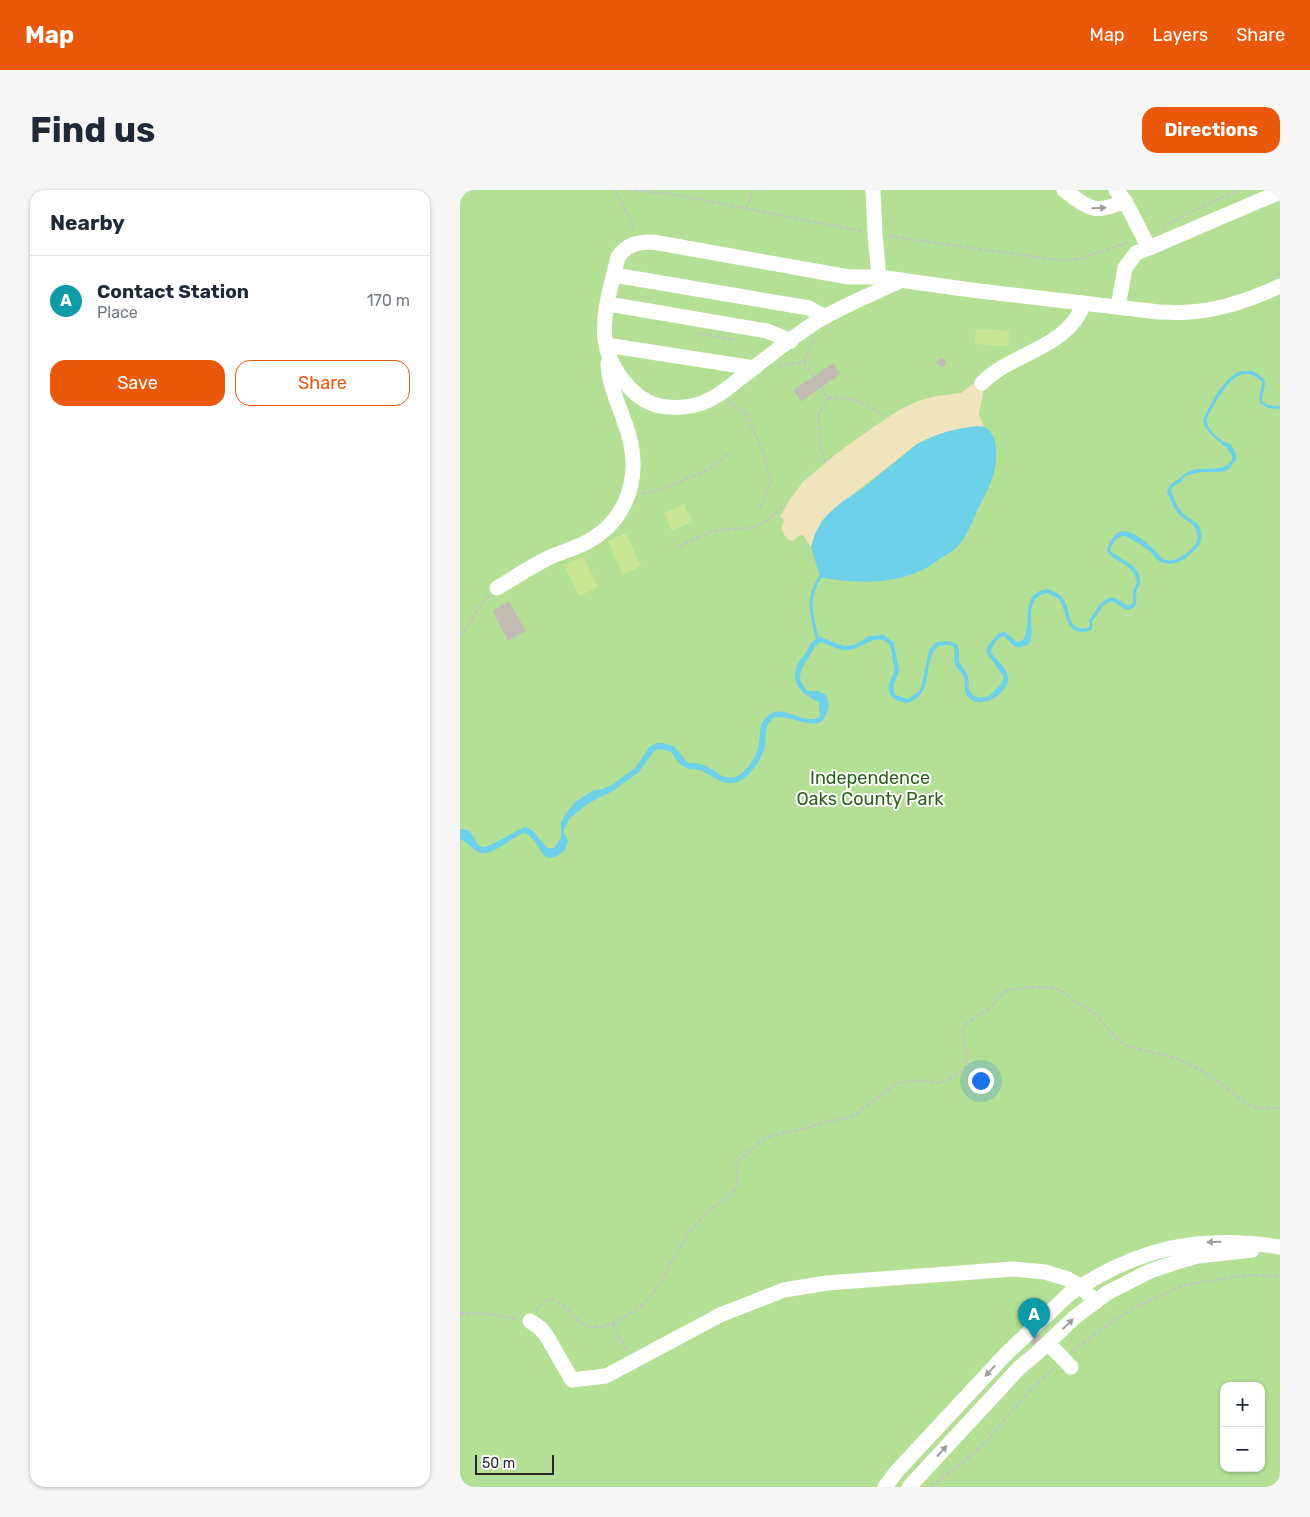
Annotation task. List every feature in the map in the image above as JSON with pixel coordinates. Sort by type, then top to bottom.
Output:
[{"type":"lane","points":[[873,190],[879,277]]},
{"type":"lane","points":[[1064,190],[1088,207],[1098,210],[1114,206],[1121,196],[1147,242]]},
{"type":"lane","points":[[1118,307],[1125,268],[1147,242],[1280,192]]},
{"type":"lane","points":[[497,588],[547,558],[585,543],[599,534],[614,520],[626,503],[633,470],[631,445],[608,369],[604,329],[618,257],[622,251],[637,242],[653,242],[849,277],[879,277],[1159,312],[1190,312],[1216,308],[1248,300],[1280,286]]},
{"type":"lane","points":[[614,275],[809,308],[825,317]]},
{"type":"lane","points":[[849,277],[852,303]]},
{"type":"lane","points":[[606,348],[617,372],[633,391],[655,405],[670,407],[702,403],[825,317],[902,280]]},
{"type":"lane","points":[[982,383],[998,368],[1051,342],[1077,317],[1084,303]]},
{"type":"lane","points":[[608,304],[767,331],[791,341]]},
{"type":"lane","points":[[606,348],[754,368]]},
{"type":"lane","points":[[884,1487],[896,1471],[1005,1355],[1068,1294],[1080,1286],[1132,1259],[1184,1245],[1208,1242],[1251,1242],[1280,1247]]},
{"type":"lane","points":[[908,1487],[1019,1368],[1075,1317],[1107,1293],[1150,1271],[1180,1261],[1208,1255],[1280,1247]]},
{"type":"lane","points":[[530,1321],[546,1335],[572,1380],[606,1376],[720,1316],[784,1290],[818,1284],[1013,1269],[1045,1272],[1068,1280],[1080,1286],[1096,1302]]},
{"type":"lane","points":[[1048,1343],[1067,1363]]},
{"type":"lane","points":[[1005,1355],[1019,1368]]},
{"type":"path","points":[[615,190],[628,214],[637,242]]},
{"type":"path","points":[[628,190],[671,194],[875,234],[1058,260],[1080,259],[1147,242],[1171,222],[1239,190]]},
{"type":"path","points":[[746,209],[754,190]]},
{"type":"path","points":[[1230,190],[1231,194]]},
{"type":"path","points":[[707,321],[697,333],[735,340]]},
{"type":"path","points":[[777,351],[788,364]]},
{"type":"path","points":[[804,362],[814,377]]},
{"type":"path","points":[[821,387],[828,398]]},
{"type":"path","points":[[828,398],[841,397],[852,399],[876,410],[887,418]]},
{"type":"path","points":[[825,462],[821,448],[818,414],[828,398]]},
{"type":"path","points":[[729,401],[747,415],[762,449],[771,480],[760,507]]},
{"type":"path","points":[[629,492],[644,494],[654,492],[714,466],[721,458],[728,454]]},
{"type":"path","points":[[679,547],[712,531],[757,527],[776,514],[784,503]]},
{"type":"path","points":[[460,636],[482,602],[497,588]]},
{"type":"path","points":[[460,1313],[490,1314],[530,1321],[539,1305],[546,1300],[552,1299],[565,1305],[585,1325],[599,1327],[612,1324],[632,1313],[646,1303],[656,1290],[682,1244],[697,1223],[713,1207],[729,1198],[736,1188],[736,1163],[746,1154],[764,1139],[771,1136],[852,1116],[897,1083],[916,1080],[940,1083],[953,1077],[966,1067],[967,1056],[962,1031],[967,1023],[992,1006],[1002,994],[1009,990],[1032,986],[1060,990],[1096,1014],[1112,1034],[1128,1046],[1175,1058],[1193,1066],[1212,1077],[1250,1106],[1280,1108]]},
{"type":"path","points":[[931,1487],[986,1442],[1025,1396],[1067,1363],[1074,1349],[1108,1324],[1159,1295],[1184,1285],[1249,1275],[1280,1277]]},
{"type":"path","points":[[612,1324],[632,1362]]},
{"type":"green space","name":"Independence Oaks County Park","points":[[460,190],[1280,190],[1280,1487],[460,1487]]},
{"type":"green space","points":[[976,329],[1009,331],[1008,346],[975,344]]},
{"type":"green space","points":[[684,504],[692,522],[672,531],[664,513]]},
{"type":"green space","points":[[626,533],[641,566],[623,574],[608,541]]},
{"type":"green space","points":[[583,556],[598,587],[579,596],[564,565]]},
{"type":"sand","points":[[980,381],[984,387],[979,414],[984,427],[949,431],[917,444],[828,514],[815,534],[811,547],[803,535],[798,536],[793,541],[788,540],[782,530],[784,520],[780,517],[790,499],[803,482],[836,454],[901,409],[918,401],[961,393],[974,383]]},
{"type":"water","points":[[1241,371],[1253,371],[1264,379],[1265,385],[1262,401],[1268,405],[1280,406],[1280,409],[1268,408],[1260,403],[1259,397],[1262,382],[1254,376],[1247,374],[1233,379],[1217,400],[1208,417],[1208,425],[1216,436],[1231,444],[1236,454],[1236,460],[1229,469],[1222,472],[1201,472],[1185,476],[1171,490],[1179,509],[1199,526],[1201,538],[1197,548],[1180,561],[1169,564],[1159,561],[1145,548],[1125,536],[1117,539],[1110,550],[1132,566],[1139,574],[1140,582],[1136,593],[1136,605],[1128,610],[1111,601],[1107,603],[1092,621],[1092,629],[1088,631],[1081,632],[1072,628],[1059,599],[1047,593],[1039,596],[1034,601],[1032,607],[1032,630],[1029,644],[1017,647],[1004,636],[993,647],[992,654],[1004,667],[1008,677],[1005,688],[994,698],[980,702],[968,697],[965,680],[955,665],[953,646],[938,646],[930,661],[922,692],[917,698],[908,703],[896,700],[889,692],[889,684],[894,672],[890,645],[879,639],[849,650],[843,650],[821,642],[815,647],[804,665],[800,680],[807,691],[817,691],[825,694],[829,705],[824,719],[819,723],[813,724],[779,717],[773,718],[767,728],[765,747],[760,759],[752,771],[741,780],[735,783],[722,782],[702,771],[684,767],[670,751],[658,749],[654,751],[639,772],[613,791],[589,803],[570,818],[564,829],[568,840],[565,850],[557,856],[550,858],[546,856],[531,837],[525,833],[486,853],[478,852],[460,839],[460,829],[465,829],[472,834],[477,844],[486,847],[526,827],[533,831],[547,848],[554,848],[561,838],[561,823],[575,802],[594,790],[610,786],[635,768],[650,746],[656,743],[674,746],[688,763],[703,765],[726,777],[731,778],[739,775],[750,765],[755,757],[760,729],[764,720],[772,713],[777,711],[783,712],[808,719],[820,717],[819,702],[802,691],[798,686],[795,674],[800,660],[811,644],[820,637],[844,646],[854,645],[869,636],[884,635],[894,643],[899,670],[893,689],[894,692],[896,695],[908,699],[921,688],[929,650],[936,642],[947,641],[957,644],[959,662],[968,675],[969,690],[974,696],[980,698],[989,696],[1001,684],[1004,677],[986,652],[988,645],[999,633],[1005,632],[1017,642],[1023,640],[1026,633],[1030,602],[1038,592],[1047,589],[1062,597],[1072,623],[1081,628],[1088,628],[1090,626],[1089,620],[1098,607],[1111,597],[1128,606],[1133,603],[1133,591],[1137,582],[1135,575],[1127,566],[1107,551],[1110,542],[1116,534],[1125,531],[1130,532],[1145,541],[1166,560],[1179,558],[1194,545],[1197,541],[1195,527],[1177,512],[1167,491],[1172,483],[1186,473],[1198,469],[1226,466],[1230,463],[1232,456],[1230,452],[1207,430],[1203,420],[1223,385]]},
{"type":"water","points":[[977,426],[986,428],[994,438],[996,452],[995,470],[968,532],[954,550],[916,573],[889,580],[861,582],[820,577],[811,547],[815,534],[828,514],[917,444],[946,432]]},
{"type":"building","points":[[939,359],[943,359],[946,362],[944,366],[940,367],[937,363]]},
{"type":"building","points":[[833,364],[840,374],[801,401],[794,390]]},
{"type":"building","points":[[509,602],[525,631],[508,640],[493,611]]},
{"type":"building","points":[[1036,1332],[1041,1338],[1033,1345],[1028,1340]]},
{"type":"waterway","points":[[818,641],[812,616],[811,601],[815,586],[820,577]]},
{"type":"place","name":"Contact Station","points":[[1034,1339]]}]
